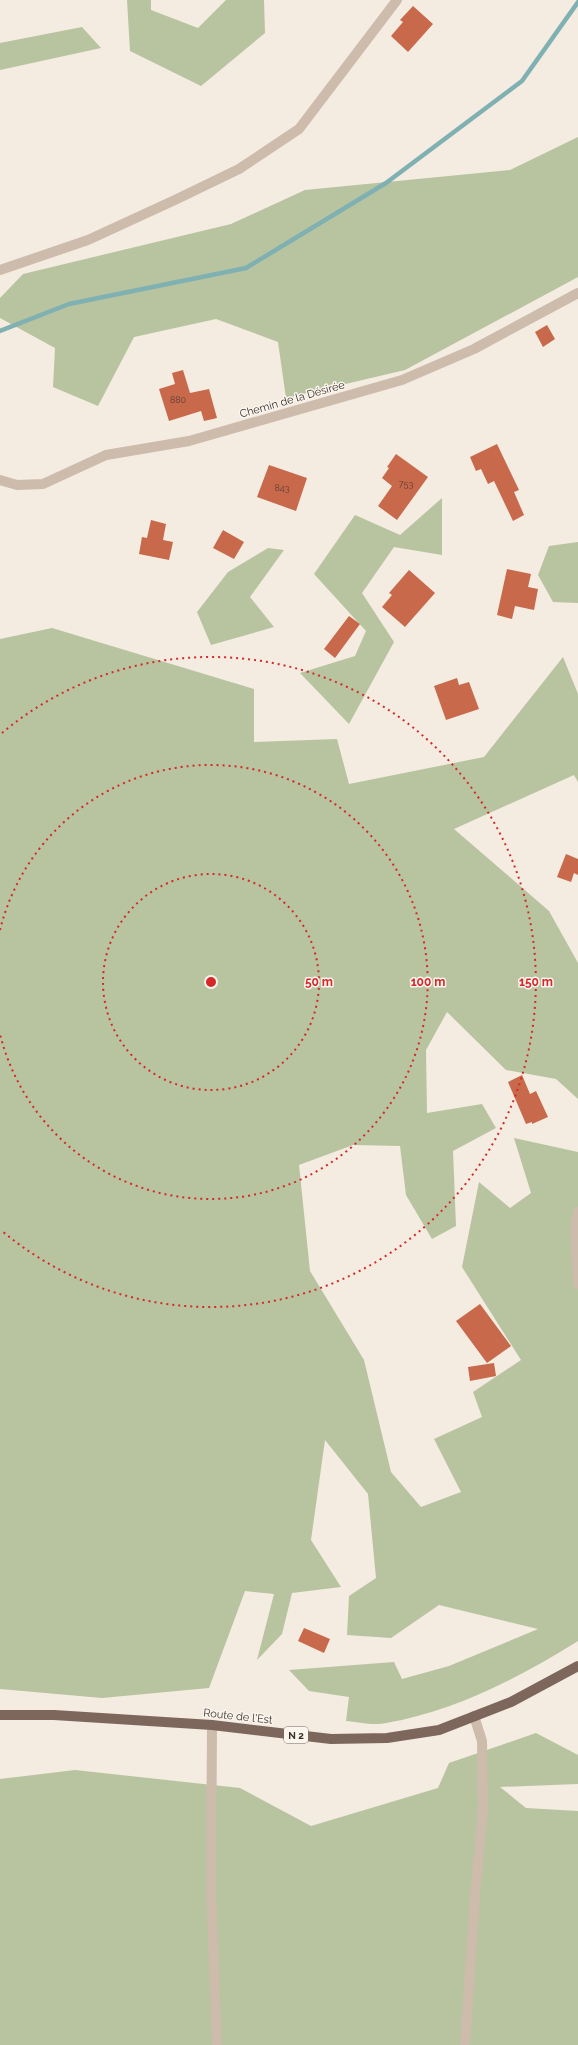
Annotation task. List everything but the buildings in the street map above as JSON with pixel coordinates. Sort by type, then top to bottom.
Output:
[{"type":"main road","name":"Route de l'Est","points":[[0,1715],[54,1715],[212,1725],[330,1739],[387,1738],[439,1730],[511,1702],[578,1666]]},
{"type":"street","points":[[0,270],[88,240],[177,199],[239,169],[299,129],[397,0]]},
{"type":"street","name":"Chemin de la Désirée","points":[[0,480],[17,484],[43,484],[106,455],[189,441],[402,380],[474,350],[578,293]]},
{"type":"street","points":[[578,1212],[575,1228],[578,1284]]},
{"type":"street","points":[[465,2045],[475,1894],[483,1809],[482,1741],[474,1716]]},
{"type":"street","points":[[212,1725],[211,1888],[217,2045]]},
{"type":"green space","points":[[127,0],[151,0],[151,10],[198,28],[226,0],[264,0],[265,33],[201,86],[130,51]]},
{"type":"green space","points":[[82,27],[101,48],[0,70],[0,43]]},
{"type":"green space","points":[[578,137],[578,277],[405,370],[286,398],[278,342],[216,319],[134,337],[98,406],[53,387],[55,348],[0,318],[0,298],[23,274],[231,224],[305,190],[510,170]]},
{"type":"green space","points":[[442,498],[442,555],[394,547],[362,593],[394,642],[349,724],[300,673],[355,656],[366,631],[314,574],[355,515],[400,535]]},
{"type":"green space","points":[[578,542],[578,603],[553,602],[538,575],[549,546]]},
{"type":"green space","points":[[268,548],[284,550],[250,597],[274,627],[211,645],[197,612],[228,572]]},
{"type":"green space","points":[[52,628],[254,689],[254,742],[337,739],[349,784],[484,757],[563,657],[578,694],[578,782],[574,775],[454,829],[549,911],[578,963],[578,1099],[556,1079],[506,1070],[447,1012],[426,1050],[427,1113],[482,1104],[496,1128],[453,1151],[456,1226],[432,1239],[406,1195],[400,1146],[353,1145],[299,1165],[310,1271],[364,1360],[391,1472],[421,1507],[461,1492],[434,1439],[482,1417],[473,1392],[521,1360],[462,1267],[479,1182],[510,1208],[531,1193],[514,1138],[578,1152],[578,1641],[510,1680],[461,1702],[411,1718],[381,1724],[346,1721],[349,1697],[309,1691],[289,1670],[394,1662],[402,1679],[449,1666],[538,1629],[439,1605],[391,1638],[347,1635],[349,1596],[376,1578],[368,1494],[325,1440],[311,1540],[341,1587],[292,1593],[282,1634],[257,1660],[274,1594],[245,1591],[209,1688],[102,1698],[0,1689],[0,639]]},
{"type":"green space","points":[[536,1733],[578,1755],[578,1784],[500,1787],[526,1808],[578,1811],[578,2045],[0,2045],[0,1779],[75,1770],[240,1788],[311,1826],[438,1788],[449,1763]]},
{"type":"waterway","points":[[0,331],[69,304],[246,268],[386,183],[522,81],[578,2]]}]
